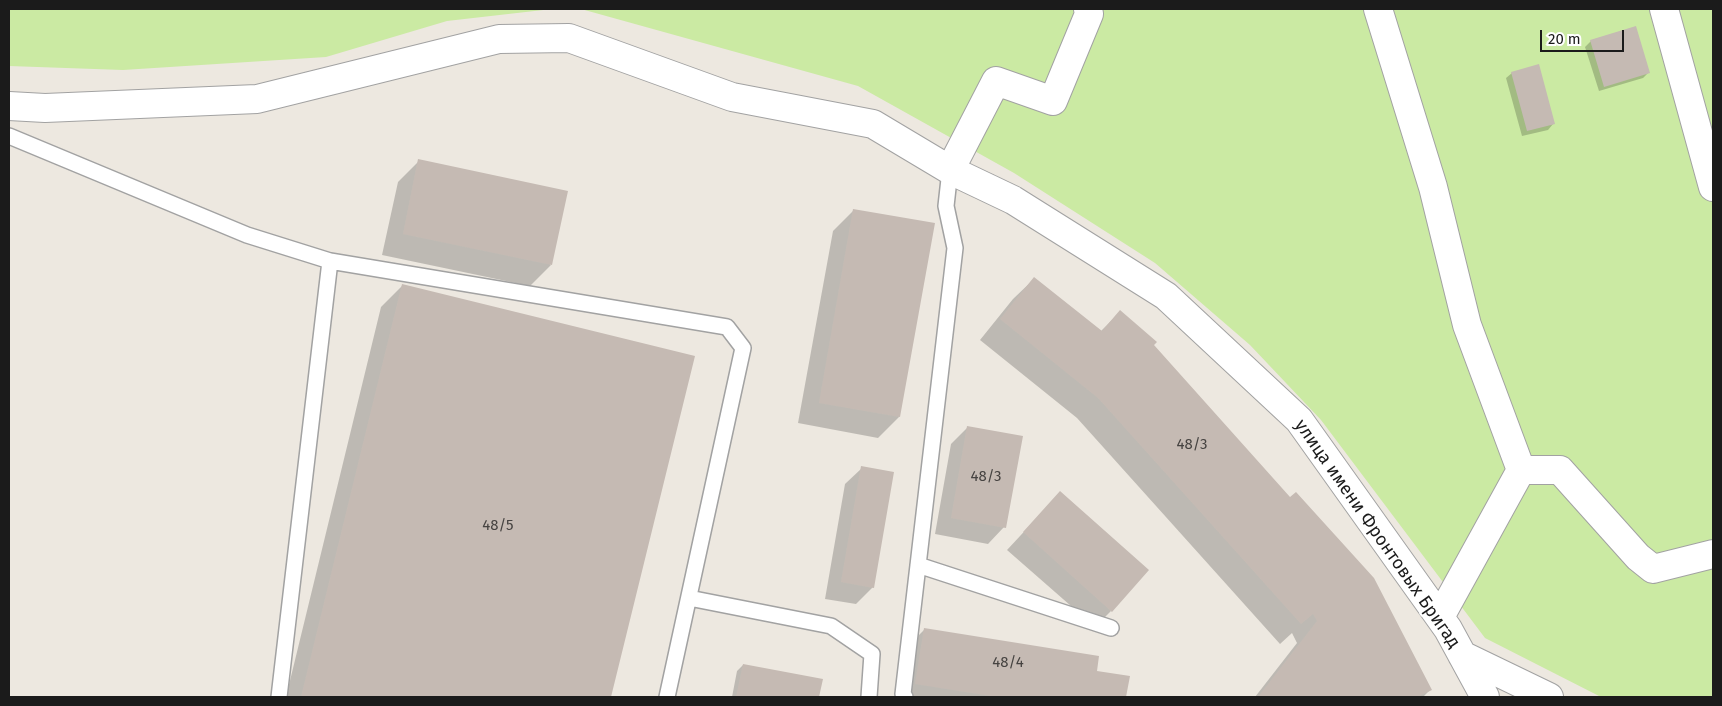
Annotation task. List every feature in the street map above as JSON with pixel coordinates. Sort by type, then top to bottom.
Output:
[{"type":"street","points":[[950,170],[996,80],[1053,101],[1089,14],[1088,9]]},
{"type":"street","points":[[1378,9],[1433,187],[1466,325],[1521,470],[1440,617]]},
{"type":"street","points":[[1664,9],[1713,187]]},
{"type":"street","name":"улица имени Фронтовых Бригад","points":[[9,106],[45,108],[257,99],[500,38],[569,38],[732,97],[873,124],[950,170],[1013,200],[1173,302],[1299,420],[1440,617],[1462,655],[1477,694]]},
{"type":"street","points":[[1521,470],[1560,470],[1638,557],[1653,569],[1713,554]]},
{"type":"street","points":[[1462,655],[1549,697]]},
{"type":"lane","points":[[9,136],[247,235],[330,261],[727,327],[743,348],[667,697]]},
{"type":"lane","points":[[906,697],[903,694],[955,248],[946,206],[950,170]]},
{"type":"lane","points":[[279,697],[330,261]]},
{"type":"lane","points":[[918,565],[1112,628]]},
{"type":"lane","points":[[689,598],[831,626],[872,654],[869,697]]},
{"type":"green space","points":[[9,9],[552,9],[447,21],[326,57],[123,70],[9,66]]},
{"type":"green space","points":[[581,9],[1713,9],[1713,697],[1601,697],[1485,638],[1321,420],[1250,345],[1155,263],[1014,173],[858,86]]},
{"type":"building","points":[[1636,26],[1650,73],[1604,87],[1590,40]]},
{"type":"building","points":[[1539,64],[1555,124],[1527,131],[1511,72]]},
{"type":"building","points":[[418,159],[568,191],[552,265],[403,234]]},
{"type":"building","points":[[853,209],[935,223],[900,417],[819,403]]},
{"type":"building","points":[[1034,277],[1102,331],[1120,310],[1157,342],[1154,345],[1290,497],[1296,492],[1374,578],[1432,690],[1417,697],[1258,697],[1317,621],[1313,614],[1301,624],[1098,398],[1000,319]]},
{"type":"building","points":[[402,284],[695,356],[611,697],[301,697]]},
{"type":"building","points":[[967,426],[1023,436],[1006,528],[951,518]]},
{"type":"building","points":[[861,466],[894,472],[874,588],[841,582]]},
{"type":"building","points":[[1060,491],[1149,570],[1112,612],[1023,532]]},
{"type":"building","points":[[924,628],[1099,656],[1097,671],[1130,676],[1126,697],[998,697],[915,684]]},
{"type":"building","points":[[743,664],[823,679],[819,697],[736,697]]}]
